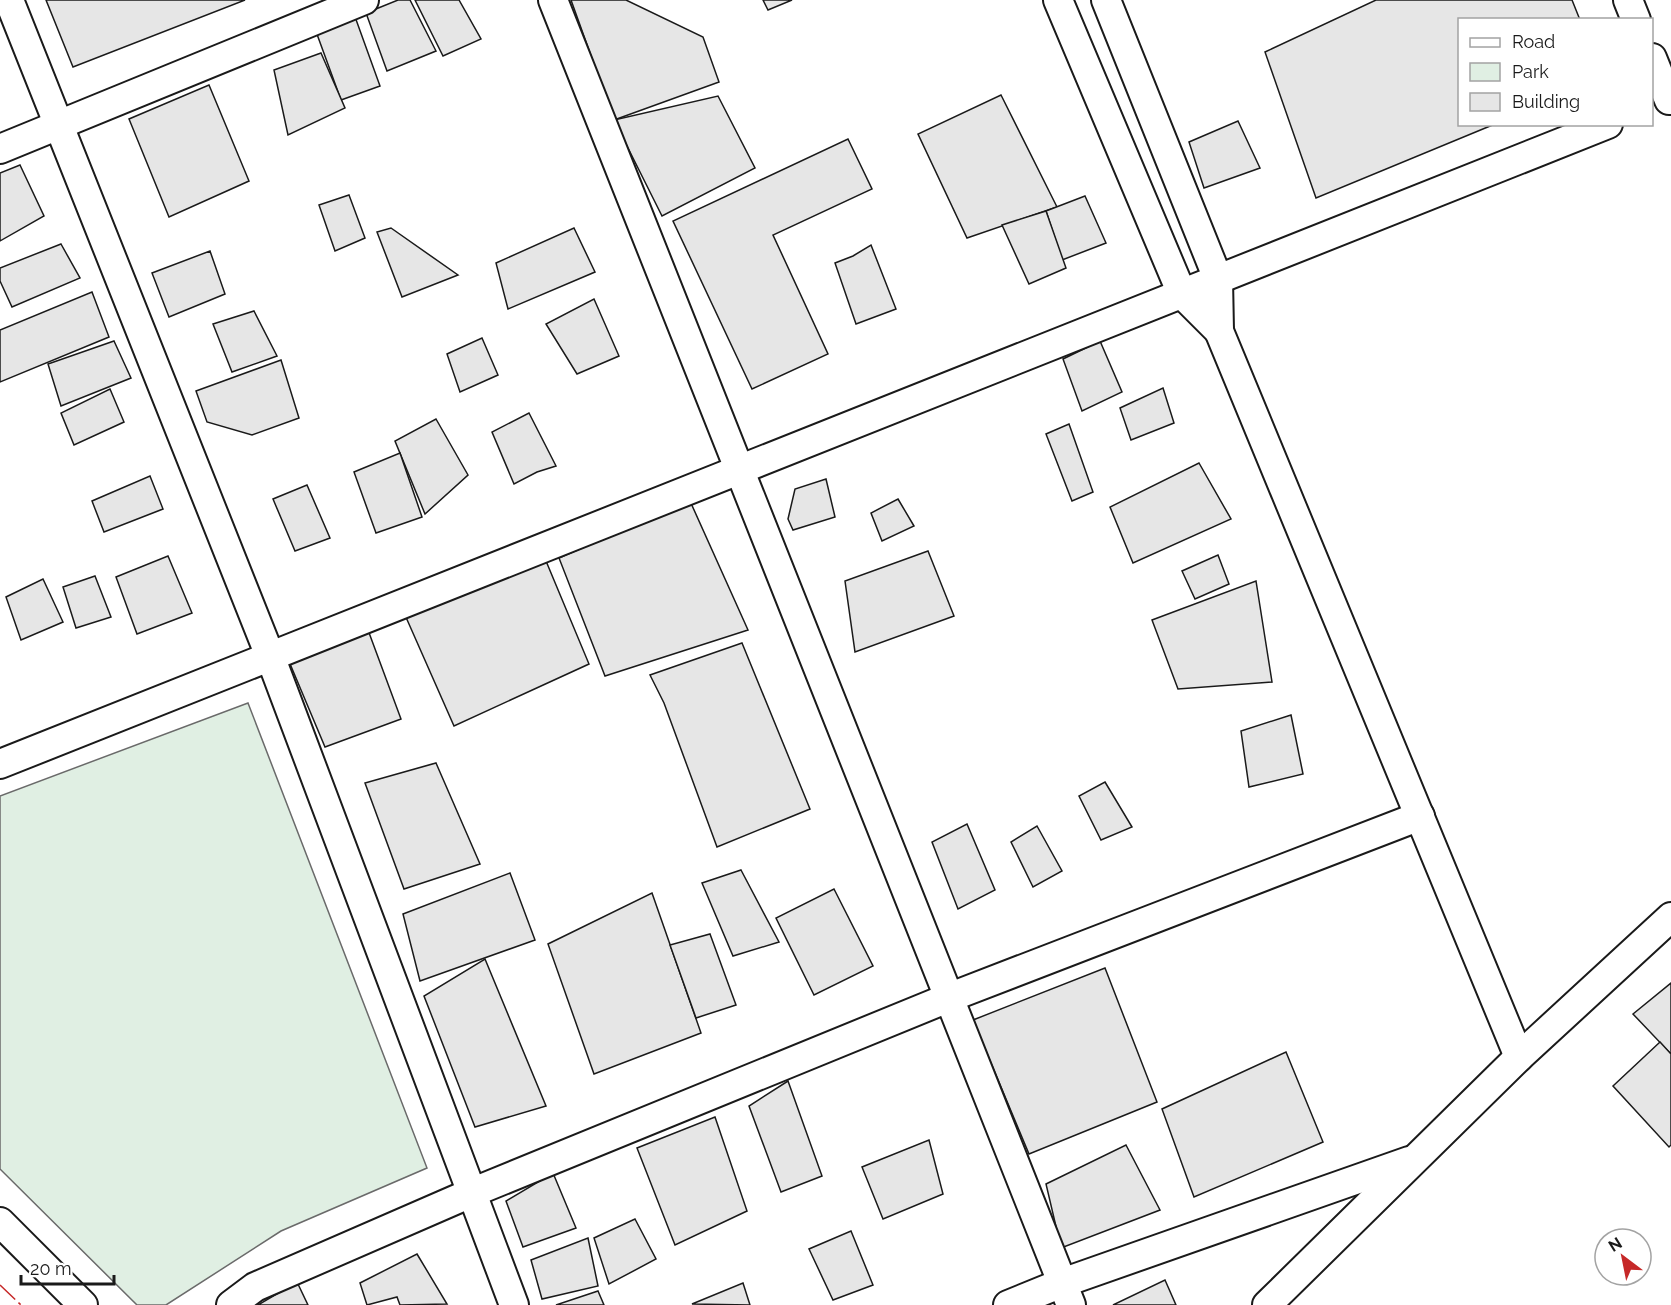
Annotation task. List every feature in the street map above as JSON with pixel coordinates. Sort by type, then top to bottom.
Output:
[{"type":"street","points":[[9,0],[270,657],[514,1305]]},
{"type":"street","points":[[0,149],[364,0]]},
{"type":"street","points":[[553,0],[1066,1294]]},
{"type":"street","points":[[1058,0],[1182,294],[1219,331]]},
{"type":"street","points":[[1106,0],[1218,279],[1219,331],[1519,1057]]},
{"type":"street","points":[[1628,0],[1635,18]]},
{"type":"street","points":[[1653,62],[1664,102]]},
{"type":"street","points":[[0,764],[1603,126]]},
{"type":"street","points":[[231,1305],[255,1287],[471,1193],[948,998],[1420,816]]},
{"type":"street","points":[[1267,1305],[1519,1057],[1671,916]]},
{"type":"street","points":[[1008,1305],[1066,1294],[1416,1159]]},
{"type":"street","points":[[0,1222],[83,1305]]},
{"type":"green space","points":[[248,703],[427,1168],[281,1231],[166,1305],[137,1305],[0,1169],[0,796]]},
{"type":"building","points":[[46,0],[245,0],[73,67]]},
{"type":"building","points":[[398,0],[410,0],[436,51],[387,71],[366,13]]},
{"type":"building","points":[[415,0],[459,0],[481,39],[443,56]]},
{"type":"building","points":[[571,0],[626,0],[703,37],[719,82],[614,120]]},
{"type":"building","points":[[763,0],[792,0],[768,10]]},
{"type":"building","points":[[1376,0],[1572,0],[1579,18],[1458,18],[1458,126],[1490,126],[1316,198],[1265,52]]},
{"type":"building","points":[[354,14],[380,86],[341,100],[314,26]]},
{"type":"building","points":[[321,53],[345,108],[288,135],[274,70]]},
{"type":"building","points":[[209,85],[249,181],[169,217],[129,119]]},
{"type":"building","points":[[1001,95],[1057,207],[967,238],[918,134]]},
{"type":"building","points":[[718,96],[755,168],[662,216],[614,120]]},
{"type":"building","points":[[1238,121],[1260,168],[1204,188],[1189,142]]},
{"type":"building","points":[[848,139],[872,189],[773,235],[828,354],[752,389],[673,221]]},
{"type":"building","points":[[20,165],[44,216],[0,241],[0,173]]},
{"type":"building","points":[[349,195],[365,238],[335,251],[319,205]]},
{"type":"building","points":[[1085,196],[1106,243],[1062,260],[1046,211]]},
{"type":"building","points":[[1046,211],[1066,268],[1029,284],[1002,225]]},
{"type":"building","points":[[391,228],[458,275],[402,297],[377,232]]},
{"type":"building","points":[[574,228],[595,272],[508,309],[496,263]]},
{"type":"building","points":[[61,244],[80,278],[12,307],[0,281],[0,268]]},
{"type":"building","points":[[871,245],[896,309],[856,324],[835,263]]},
{"type":"building","points":[[210,251],[225,294],[169,317],[152,273]]},
{"type":"building","points":[[92,292],[109,337],[0,382],[0,330]]},
{"type":"building","points":[[594,299],[619,356],[577,374],[546,324]]},
{"type":"building","points":[[254,311],[277,356],[232,372],[213,324]]},
{"type":"building","points":[[482,338],[498,375],[460,392],[447,354]]},
{"type":"building","points":[[114,341],[131,378],[61,406],[48,364]]},
{"type":"building","points":[[1100,341],[1122,392],[1082,411],[1063,359]]},
{"type":"building","points":[[281,360],[299,418],[252,435],[207,422],[196,391]]},
{"type":"building","points":[[1163,388],[1174,423],[1131,440],[1120,408]]},
{"type":"building","points":[[110,389],[124,422],[74,445],[61,413]]},
{"type":"building","points":[[529,413],[556,466],[537,472],[514,484],[492,432]]},
{"type":"building","points":[[436,419],[468,475],[425,514],[395,441]]},
{"type":"building","points":[[1069,424],[1093,492],[1072,501],[1046,434]]},
{"type":"building","points":[[400,453],[422,517],[376,533],[354,472]]},
{"type":"building","points":[[1199,463],[1231,519],[1133,563],[1110,507]]},
{"type":"building","points":[[150,476],[163,509],[104,532],[92,501]]},
{"type":"building","points":[[826,479],[835,517],[793,530],[788,519],[795,489]]},
{"type":"building","points":[[307,485],[330,538],[295,551],[273,499]]},
{"type":"building","points":[[898,499],[914,526],[882,541],[871,513]]},
{"type":"building","points":[[690,501],[748,630],[605,676],[559,558]]},
{"type":"building","points":[[928,551],[954,616],[855,652],[845,581]]},
{"type":"building","points":[[1218,555],[1229,584],[1195,599],[1182,571]]},
{"type":"building","points":[[168,556],[192,613],[137,634],[116,577]]},
{"type":"building","points":[[546,561],[589,664],[454,726],[405,615]]},
{"type":"building","points":[[95,576],[111,617],[76,628],[63,587]]},
{"type":"building","points":[[43,579],[63,622],[21,640],[6,597]]},
{"type":"building","points":[[1256,581],[1272,682],[1178,689],[1152,620]]},
{"type":"building","points":[[368,630],[401,719],[325,747],[288,659]]},
{"type":"building","points":[[742,643],[810,809],[717,847],[664,703],[650,675]]},
{"type":"building","points":[[1291,715],[1303,774],[1249,787],[1241,731]]},
{"type":"building","points":[[436,763],[480,864],[404,889],[365,783]]},
{"type":"building","points":[[1105,782],[1132,827],[1101,840],[1079,796]]},
{"type":"building","points":[[967,824],[995,890],[958,909],[932,842]]},
{"type":"building","points":[[1037,826],[1062,871],[1033,887],[1011,842]]},
{"type":"building","points":[[741,870],[779,942],[733,956],[702,883]]},
{"type":"building","points":[[510,873],[535,940],[420,981],[403,914]]},
{"type":"building","points":[[834,889],[873,966],[814,995],[776,918]]},
{"type":"building","points":[[652,893],[701,1033],[594,1074],[548,944]]},
{"type":"building","points":[[710,934],[736,1005],[696,1018],[670,945]]},
{"type":"building","points":[[485,959],[546,1106],[475,1127],[424,996]]},
{"type":"building","points":[[1105,968],[1157,1102],[1029,1154],[973,1020]]},
{"type":"building","points":[[1671,983],[1671,1054],[1633,1014]]},
{"type":"building","points":[[1660,1042],[1671,1054],[1671,1145],[1669,1147],[1613,1086]]},
{"type":"building","points":[[1286,1052],[1323,1142],[1194,1197],[1162,1109]]},
{"type":"building","points":[[788,1081],[822,1176],[781,1192],[749,1106]]},
{"type":"building","points":[[715,1117],[747,1211],[675,1245],[637,1148]]},
{"type":"building","points":[[929,1140],[943,1194],[883,1219],[862,1167]]},
{"type":"building","points":[[1126,1145],[1160,1210],[1061,1248],[1046,1184]]},
{"type":"building","points":[[553,1173],[576,1228],[523,1247],[506,1201]]},
{"type":"building","points":[[635,1219],[656,1259],[609,1284],[594,1238]]},
{"type":"building","points":[[851,1231],[873,1285],[833,1300],[809,1249]]},
{"type":"building","points":[[588,1238],[598,1286],[542,1299],[531,1260]]},
{"type":"building","points":[[417,1254],[447,1304],[400,1305],[397,1297],[367,1305],[360,1283]]},
{"type":"building","points":[[1165,1280],[1176,1305],[1113,1305]]},
{"type":"building","points":[[297,1282],[308,1305],[258,1305]]},
{"type":"building","points":[[743,1283],[750,1305],[692,1304]]},
{"type":"building","points":[[598,1291],[604,1305],[556,1305]]},
{"type":"power","points":[[0,1285],[21,1305]]}]
